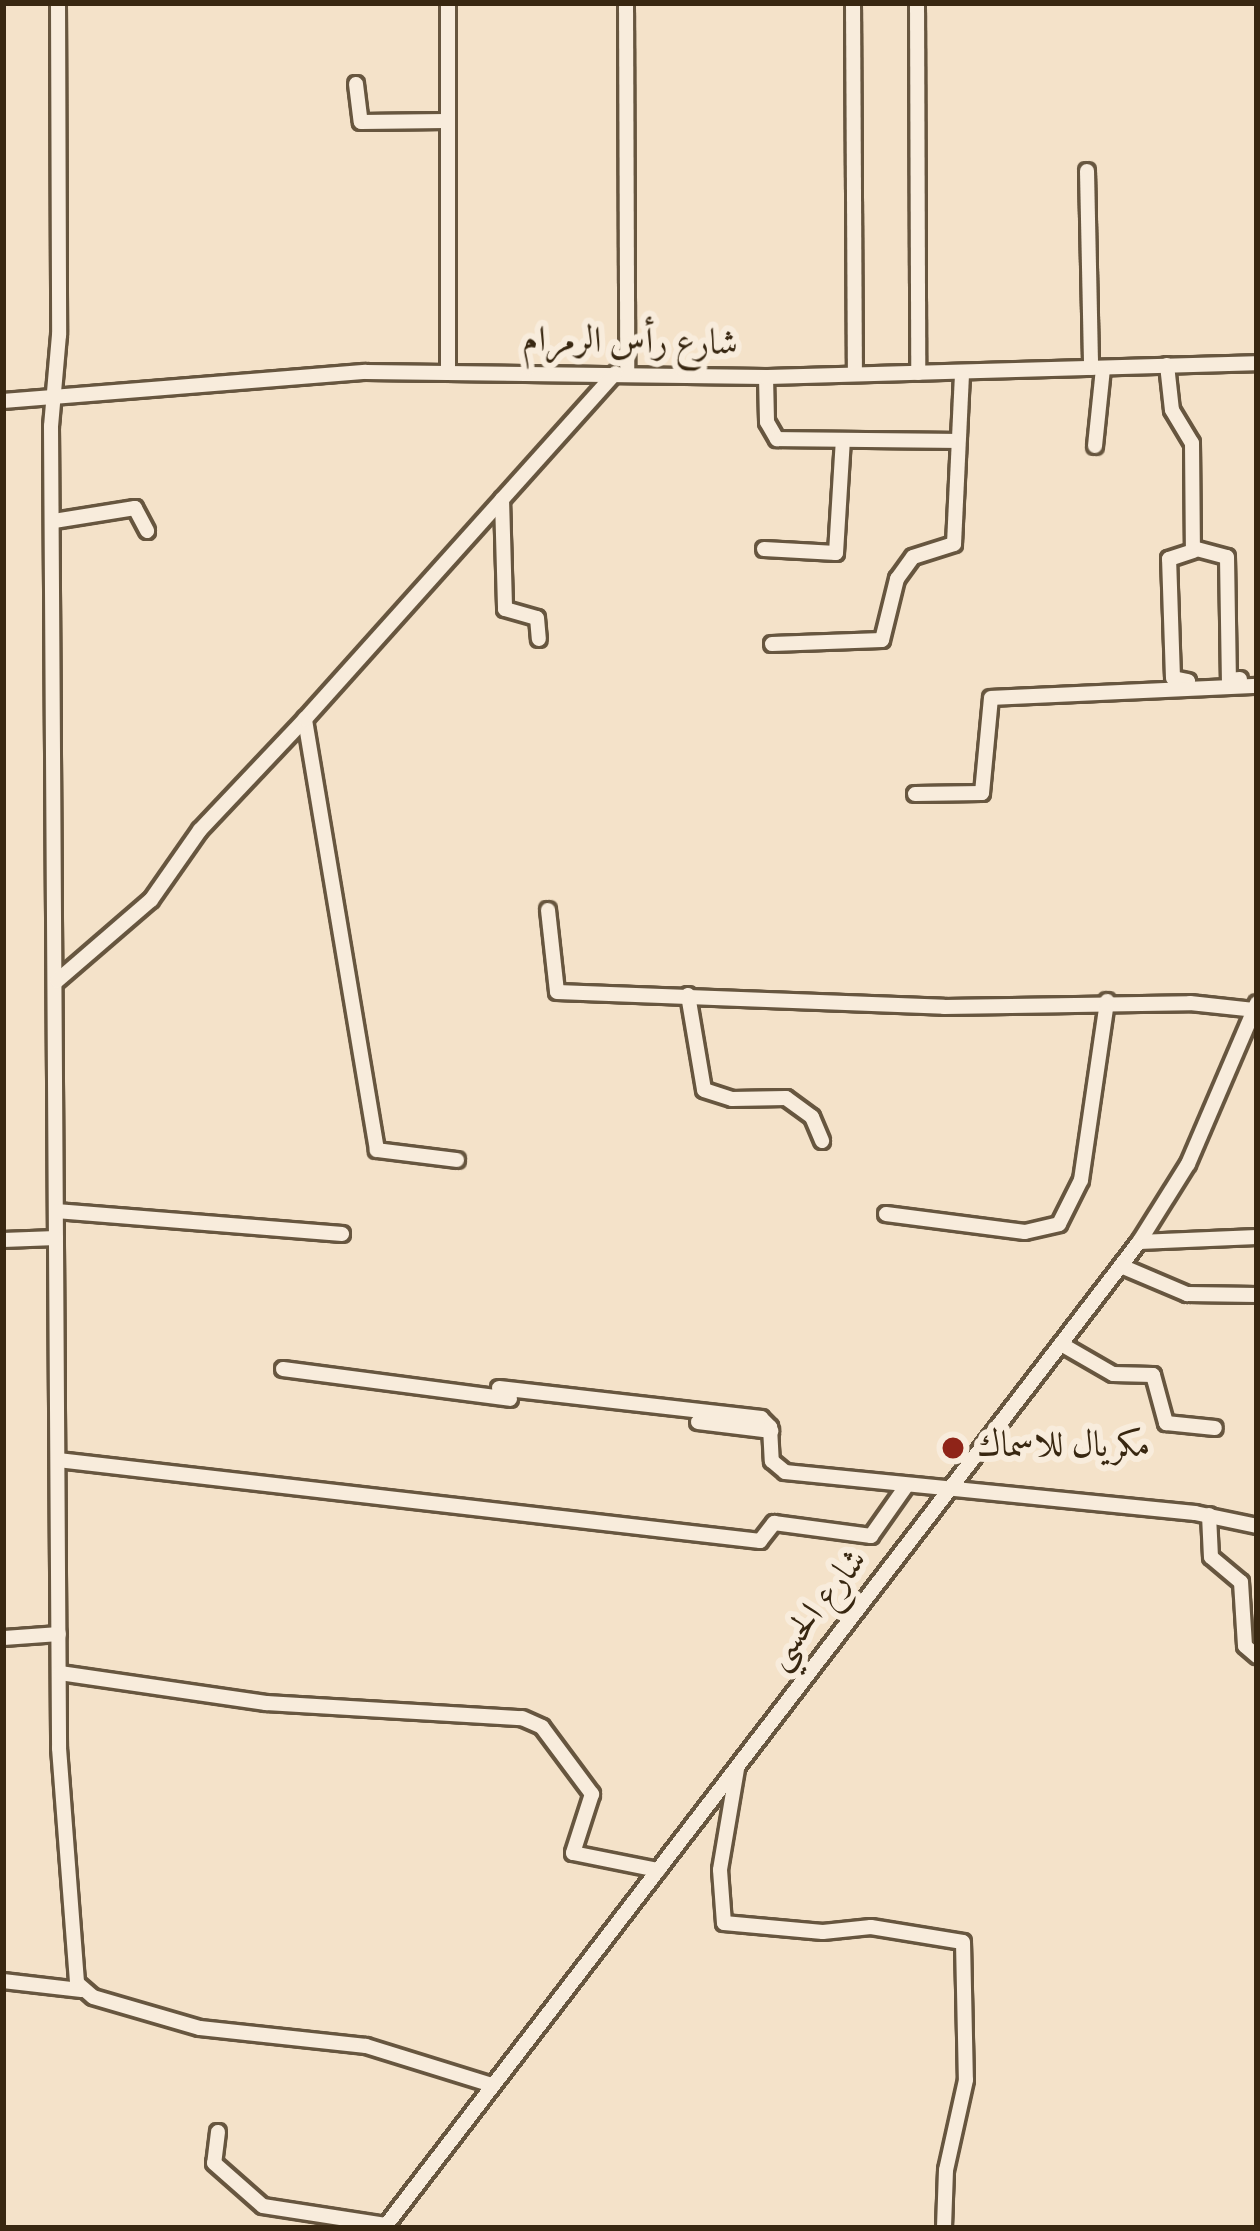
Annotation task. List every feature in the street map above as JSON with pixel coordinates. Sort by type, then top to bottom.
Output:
[{"type":"street","points":[[58,3],[54,521],[59,1748],[81,1990]]},
{"type":"street","points":[[448,3],[448,371]]},
{"type":"street","points":[[57,981],[152,900],[200,830],[621,373],[626,3]]},
{"type":"street","points":[[853,3],[855,374]]},
{"type":"street","points":[[917,3],[918,374]]},
{"type":"street","points":[[356,84],[362,122],[446,121]]},
{"type":"street","points":[[1087,171],[1097,368],[1095,446]]},
{"type":"street","name":"شارع رأس الرمرام","points":[[3,401],[448,371],[766,377],[1257,363]]},
{"type":"street","points":[[1167,365],[1172,410],[1192,443],[1194,551]]},
{"type":"street","points":[[772,644],[882,640],[898,579],[913,557],[958,537],[956,441],[962,373]]},
{"type":"street","points":[[766,377],[766,422],[777,439],[956,441]]},
{"type":"street","points":[[764,549],[838,551],[843,440]]},
{"type":"street","points":[[502,499],[505,609],[537,618],[539,639]]},
{"type":"street","points":[[54,521],[135,508],[147,531]]},
{"type":"street","points":[[1228,680],[1227,557],[1194,551],[1173,555],[1168,569],[1173,678],[1197,684],[1257,682]]},
{"type":"street","points":[[915,794],[982,793],[991,698],[1257,682]]},
{"type":"street","points":[[305,719],[377,1150],[457,1160]]},
{"type":"street","points":[[548,910],[554,990],[944,1006],[1107,1001],[1256,1006]]},
{"type":"street","points":[[688,995],[704,1090],[732,1100],[786,1098],[812,1117],[822,1142]]},
{"type":"street","points":[[886,1214],[1025,1232],[1058,1224],[1081,1180],[1107,1001]]},
{"type":"street","name":"شارع الحسي","points":[[385,2227],[1139,1242],[1188,1164],[1256,1006]]},
{"type":"street","points":[[56,1211],[342,1234]]},
{"type":"street","points":[[1139,1242],[1257,1237]]},
{"type":"street","points":[[3,1240],[56,1238]]},
{"type":"street","points":[[1121,1266],[1187,1294],[1257,1295]]},
{"type":"street","points":[[1061,1344],[1113,1374],[1154,1375],[1166,1423],[1215,1428]]},
{"type":"street","points":[[283,1369],[771,1431]]},
{"type":"street","points":[[499,1388],[761,1418],[771,1431],[772,1461],[785,1472],[1209,1515],[1257,1526]]},
{"type":"street","points":[[58,1460],[760,1541],[774,1523],[872,1536],[907,1485]]},
{"type":"street","points":[[1209,1515],[1212,1561],[1241,1582],[1245,1646],[1257,1655]]},
{"type":"street","points":[[3,1638],[59,1634]]},
{"type":"street","points":[[60,1673],[266,1703],[522,1718],[542,1727],[592,1793],[573,1852],[658,1870]]},
{"type":"street","points":[[737,1763],[720,1870],[724,1924],[806,1932],[871,1927],[962,1942],[967,2080],[946,2170],[944,2228]]},
{"type":"street","points":[[3,1981],[81,1990],[200,2028],[367,2046],[492,2085]]},
{"type":"street","points":[[218,2132],[214,2163],[262,2206],[385,2227]]},
{"type":"place","name":"مكريال للاسماك","points":[[953,1448]]}]
